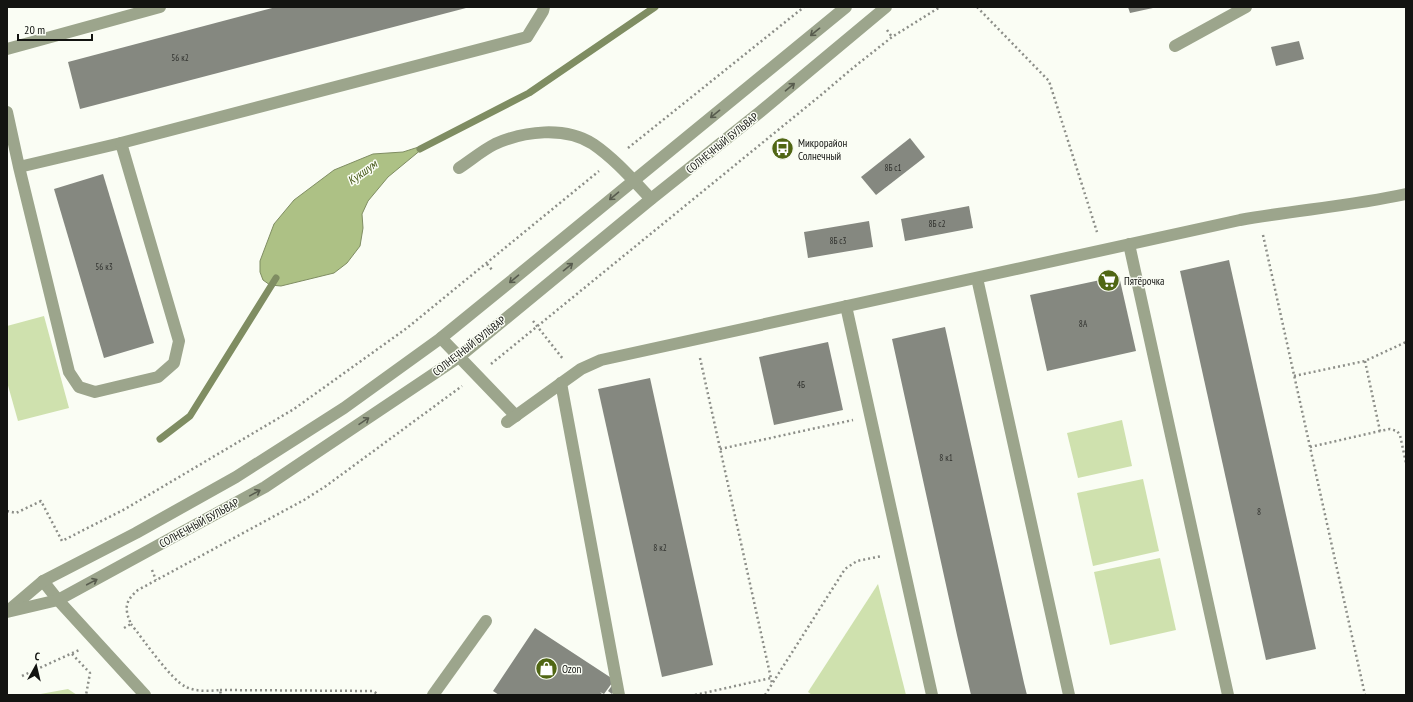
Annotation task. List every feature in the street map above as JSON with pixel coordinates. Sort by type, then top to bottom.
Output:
[{"type":"street","points":[[7,49],[160,7]]},
{"type":"street","points":[[19,168],[121,143],[527,37],[544,7]]},
{"type":"street","name":"СОЛНЕЧНЫЙ БУЛЬВАР","points":[[7,612],[43,582],[136,533],[236,477],[344,408],[441,338],[846,7]]},
{"type":"street","name":"СОЛНЕЧНЫЙ БУЛЬВАР","points":[[7,612],[58,600],[266,487],[459,357],[651,199],[760,112],[886,7]]},
{"type":"street","points":[[1175,46],[1246,7]]},
{"type":"street","points":[[7,112],[19,168],[69,372],[79,387],[95,392],[158,377],[174,363],[179,341],[121,143]]},
{"type":"street","points":[[459,168],[494,145],[518,135],[545,132],[570,135],[592,144],[614,160],[651,199]]},
{"type":"street","points":[[441,338],[512,419],[574,374],[601,360],[1259,216],[1291,211],[1346,206],[1406,194]]},
{"type":"street","points":[[1128,244],[1228,695]]},
{"type":"street","points":[[977,278],[1069,695]]},
{"type":"street","points":[[846,306],[932,695]]},
{"type":"street","points":[[561,383],[619,695]]},
{"type":"street","points":[[43,582],[145,695]]},
{"type":"street","points":[[433,695],[486,621]]},
{"type":"path","points":[[7,511],[16,513],[41,501],[62,541],[125,509],[294,409],[407,328],[804,7]]},
{"type":"path","points":[[977,7],[1050,81],[1102,250]]},
{"type":"path","points":[[1259,216],[1365,695]]},
{"type":"path","points":[[487,264],[496,275]]},
{"type":"path","points":[[538,327],[574,374]]},
{"type":"path","points":[[696,339],[772,684]]},
{"type":"path","points":[[1294,376],[1365,361],[1406,342]]},
{"type":"path","points":[[1365,361],[1380,431]]},
{"type":"path","points":[[720,449],[870,416]]},
{"type":"path","points":[[1310,447],[1390,429],[1397,431],[1400,435],[1406,463]]},
{"type":"path","points":[[765,695],[845,569],[857,561],[900,553]]},
{"type":"path","points":[[150,567],[156,580],[138,590],[130,597],[126,606],[127,615],[131,624],[180,683],[187,687],[200,691],[373,690],[379,695]]},
{"type":"path","points":[[124,628],[131,624]]},
{"type":"path","points":[[22,676],[79,650]]},
{"type":"path","points":[[72,654],[90,673],[86,695]]},
{"type":"path","points":[[695,695],[771,678]]},
{"type":"path","points":[[220,690],[221,695]]},
{"type":"shaded area","points":[[44,316],[69,408],[18,421],[7,382],[7,326]]},
{"type":"shaded area","points":[[1122,420],[1132,466],[1078,478],[1067,433]]},
{"type":"shaded area","points":[[1143,479],[1159,551],[1093,566],[1077,493]]},
{"type":"shaded area","points":[[1160,558],[1176,630],[1110,645],[1094,572]]},
{"type":"shaded area","points":[[878,584],[906,695],[812,695],[808,692]]},
{"type":"shaded area","points":[[68,689],[77,695],[35,695]]},
{"type":"water","points":[[428,144],[388,177],[368,201],[362,214],[363,228],[360,246],[347,263],[334,273],[281,286],[270,285],[263,280],[260,272],[260,261],[274,224],[294,200],[334,170],[373,154],[403,152]]},
{"type":"building","points":[[276,7],[466,8],[80,109],[68,62]]},
{"type":"building","points":[[1128,7],[1152,7],[1153,8],[1130,13]]},
{"type":"building","points":[[1299,41],[1304,59],[1276,66],[1271,47]]},
{"type":"building","points":[[910,138],[925,157],[876,195],[861,177]]},
{"type":"building","points":[[103,174],[154,343],[104,358],[54,189]]},
{"type":"building","points":[[969,206],[973,228],[905,241],[901,219]]},
{"type":"building","points":[[869,221],[873,247],[808,258],[804,232]]},
{"type":"building","points":[[1229,260],[1316,649],[1266,660],[1180,271]]},
{"type":"building","points":[[1119,276],[1136,351],[1047,371],[1030,295]]},
{"type":"building","points":[[945,327],[1027,695],[971,695],[957,635],[892,339]]},
{"type":"building","points":[[828,342],[843,410],[774,425],[759,357]]},
{"type":"building","points":[[650,378],[713,665],[662,677],[598,389]]},
{"type":"building","points":[[535,628],[619,683],[612,694],[608,691],[613,684],[612,683],[604,694],[600,692],[603,695],[499,695],[493,691]]},
{"type":"waterway","name":"Кукшум","points":[[420,149],[529,93],[655,7]]},
{"type":"waterway","name":"Кукшум","points":[[160,439],[190,416],[276,278]]},
{"type":"place","name":"Микрорайон Солнечный","points":[[782,149]]},
{"type":"place","name":"Пятёрочка","points":[[1109,281]]},
{"type":"place","name":"Ozon","points":[[546,669]]}]
